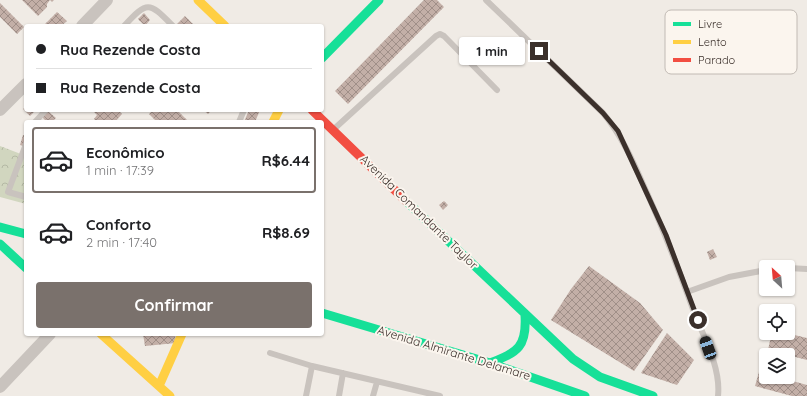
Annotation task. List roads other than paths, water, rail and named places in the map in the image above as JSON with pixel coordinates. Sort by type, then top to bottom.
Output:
[{"type":"main road","points":[[198,0],[222,24]]},
{"type":"main road","points":[[324,56],[379,0]]},
{"type":"main road","name":"Avenida Comandante Taylor","points":[[314,112],[322,120]]},
{"type":"main road","name":"Avenida Comandante Taylor","points":[[324,121],[525,315]]},
{"type":"main road","points":[[0,227],[24,233]]},
{"type":"main road","points":[[0,244],[24,266]]},
{"type":"main road","name":"Avenida Almirante Delamare","points":[[324,314],[490,363],[585,396]]},
{"type":"main road","points":[[490,363],[513,354],[522,347],[526,338],[525,315]]},
{"type":"main road","points":[[525,315],[574,359],[600,377],[654,396]]},
{"type":"main road","points":[[103,336],[170,396]]},
{"type":"main road","points":[[159,386],[181,336]]},
{"type":"street","points":[[84,24],[108,0]]},
{"type":"street","points":[[0,110],[24,86]]},
{"type":"street","points":[[0,387],[48,336]]},
{"type":"lane","points":[[486,0],[603,113],[618,131],[666,235],[713,362],[718,381],[718,396]]},
{"type":"lane","points":[[126,24],[138,11],[146,7],[152,7],[158,11],[171,24]]},
{"type":"lane","points":[[333,130],[440,34],[444,36],[497,90]]},
{"type":"lane","points":[[37,120],[44,112]]},
{"type":"lane","points":[[24,149],[8,192],[24,196]]},
{"type":"lane","points":[[795,268],[807,269]]},
{"type":"lane","points":[[687,292],[729,277],[759,271]]},
{"type":"lane","points":[[270,353],[312,366],[440,396]]},
{"type":"lane","points":[[306,396],[312,366]]},
{"type":"lane","points":[[339,396],[343,373]]},
{"type":"lane","points":[[373,396],[377,382]]},
{"type":"lane","points":[[408,396],[411,389]]}]
